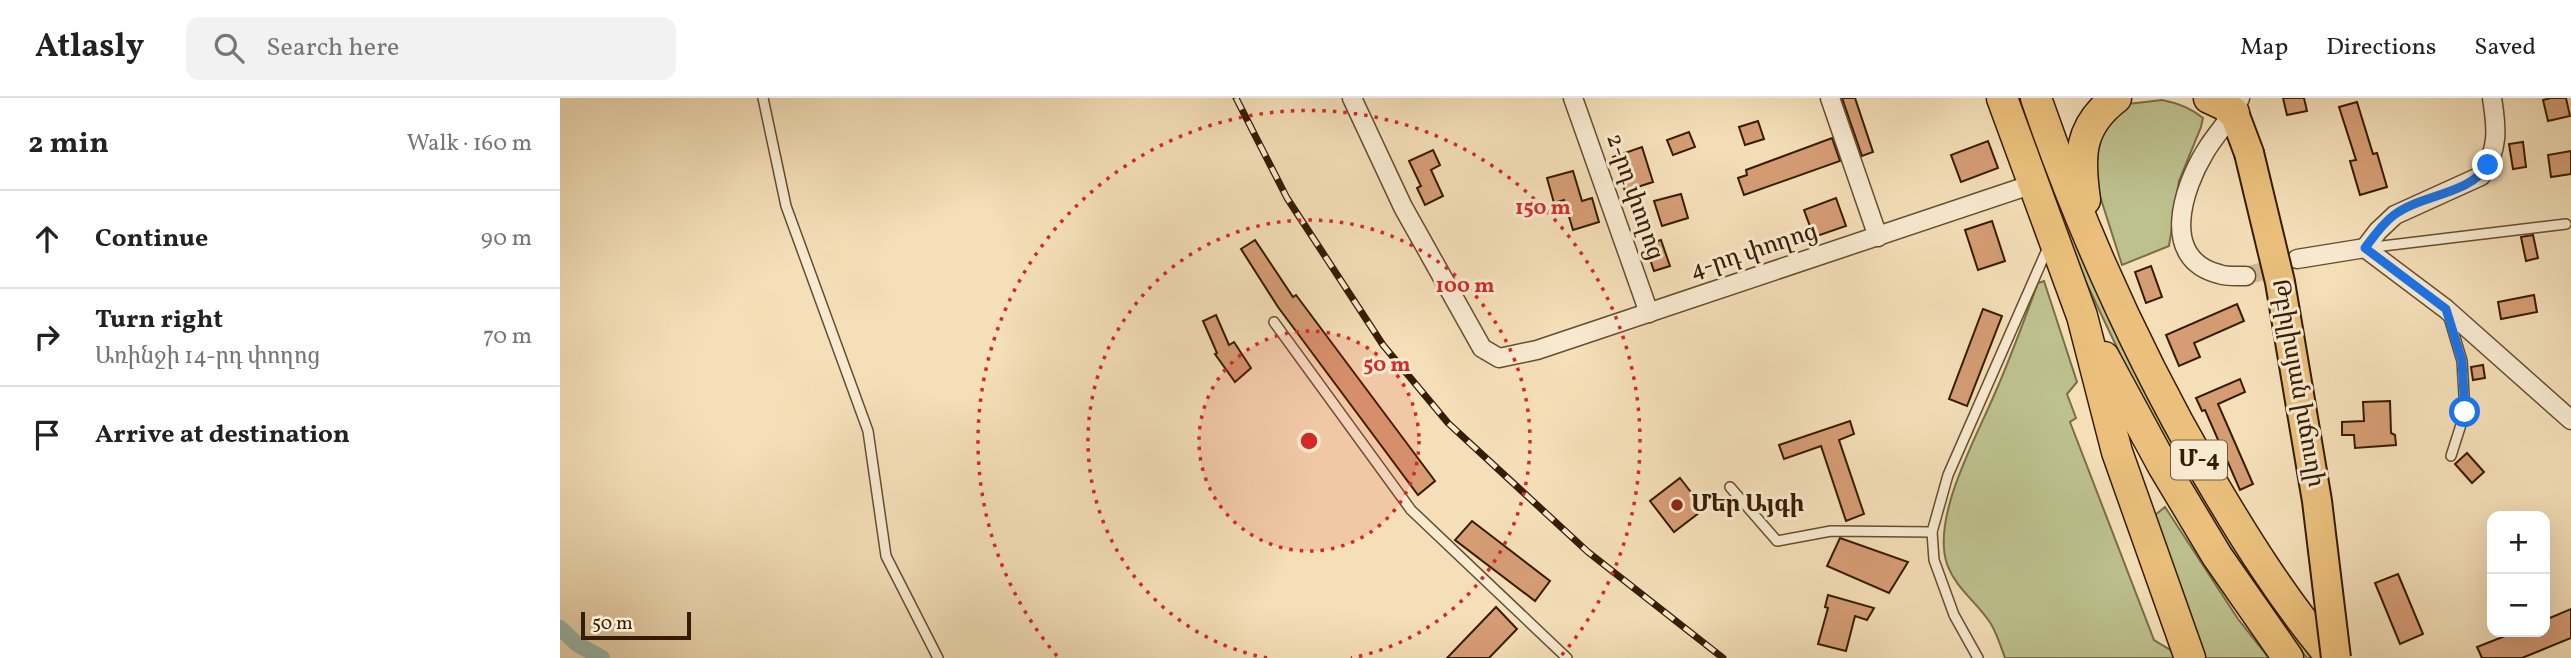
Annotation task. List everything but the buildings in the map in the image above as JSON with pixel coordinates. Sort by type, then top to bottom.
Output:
[{"type":"highway","name":"Մ-4","points":[[2002,98],[2082,316],[2163,466],[2217,556],[2288,658]]},
{"type":"highway","points":[[2091,246],[2080,164],[2085,134],[2102,109],[2116,98]]},
{"type":"highway","name":"Մ-4","points":[[2039,108],[2091,246],[2173,415],[2271,580],[2334,658]]},
{"type":"highway","points":[[2013,128],[2022,134],[2032,134],[2039,128],[2039,108]]},
{"type":"highway","points":[[2082,316],[2117,452],[2190,658]]},
{"type":"main road","name":"Թբիլիսյան խճուղի","points":[[2228,102],[2249,153],[2280,282],[2317,501],[2334,658]]},
{"type":"street","name":"4-րդ փողոց","points":[[1352,98],[1403,207],[1482,348],[1499,358],[1524,354],[2033,184]]},
{"type":"street","name":"2-րդ փողոց","points":[[1573,98],[1649,313]]},
{"type":"street","points":[[1830,98],[1878,237]]},
{"type":"street","points":[[2297,259],[2365,248],[2395,215],[2481,176],[2497,139],[2492,98]]},
{"type":"street","points":[[2228,102],[2186,187],[2180,214],[2183,244],[2201,265],[2219,274],[2246,276]]},
{"type":"street","points":[[2365,248],[2446,309],[2571,420]]},
{"type":"lane","points":[[763,98],[786,206],[868,431],[886,556],[938,658]]},
{"type":"lane","points":[[2365,248],[2566,224]]},
{"type":"lane","points":[[1978,658],[1954,615],[1934,560],[1932,532],[1948,475],[2052,237]]},
{"type":"lane","points":[[2446,309],[2462,361],[2465,412],[2451,456]]},
{"type":"lane","points":[[1274,322],[1411,510],[1567,658]]},
{"type":"lane","points":[[1730,487],[1777,541],[1831,531],[1932,532]]},
{"type":"green space","points":[[2162,100],[2184,106],[2198,114],[2203,118],[2201,127],[2179,181],[2169,246],[2122,265],[2092,171],[2098,134],[2128,104]]},
{"type":"green space","points":[[2040,147],[2318,658],[2307,658],[2263,602],[2214,527],[2130,375],[2075,259],[2036,151]]},
{"type":"green space","points":[[2044,281],[2077,382],[2067,394],[2076,418],[2070,422],[2154,640],[2172,651],[2174,658],[2005,658],[1991,624],[1961,588],[1947,564],[1945,524],[1958,477],[2038,283]]},
{"type":"green space","points":[[2165,507],[2238,619],[2269,658],[2205,658],[2155,515]]},
{"type":"waterway","points":[[560,628],[577,644],[602,658]]},
{"type":"tunnel","points":[[2246,276],[2286,264]]},
{"type":"railway","points":[[1236,98],[1287,198],[1383,345],[1448,423],[1588,552],[1723,658]]},
{"type":"place","name":"Մեր Այգի","points":[[1677,505]]},
{"type":"route","points":[[2465,412],[2462,361],[2446,309],[2365,248],[2395,215],[2430,197],[2469,183],[2481,176],[2488,165]]}]
